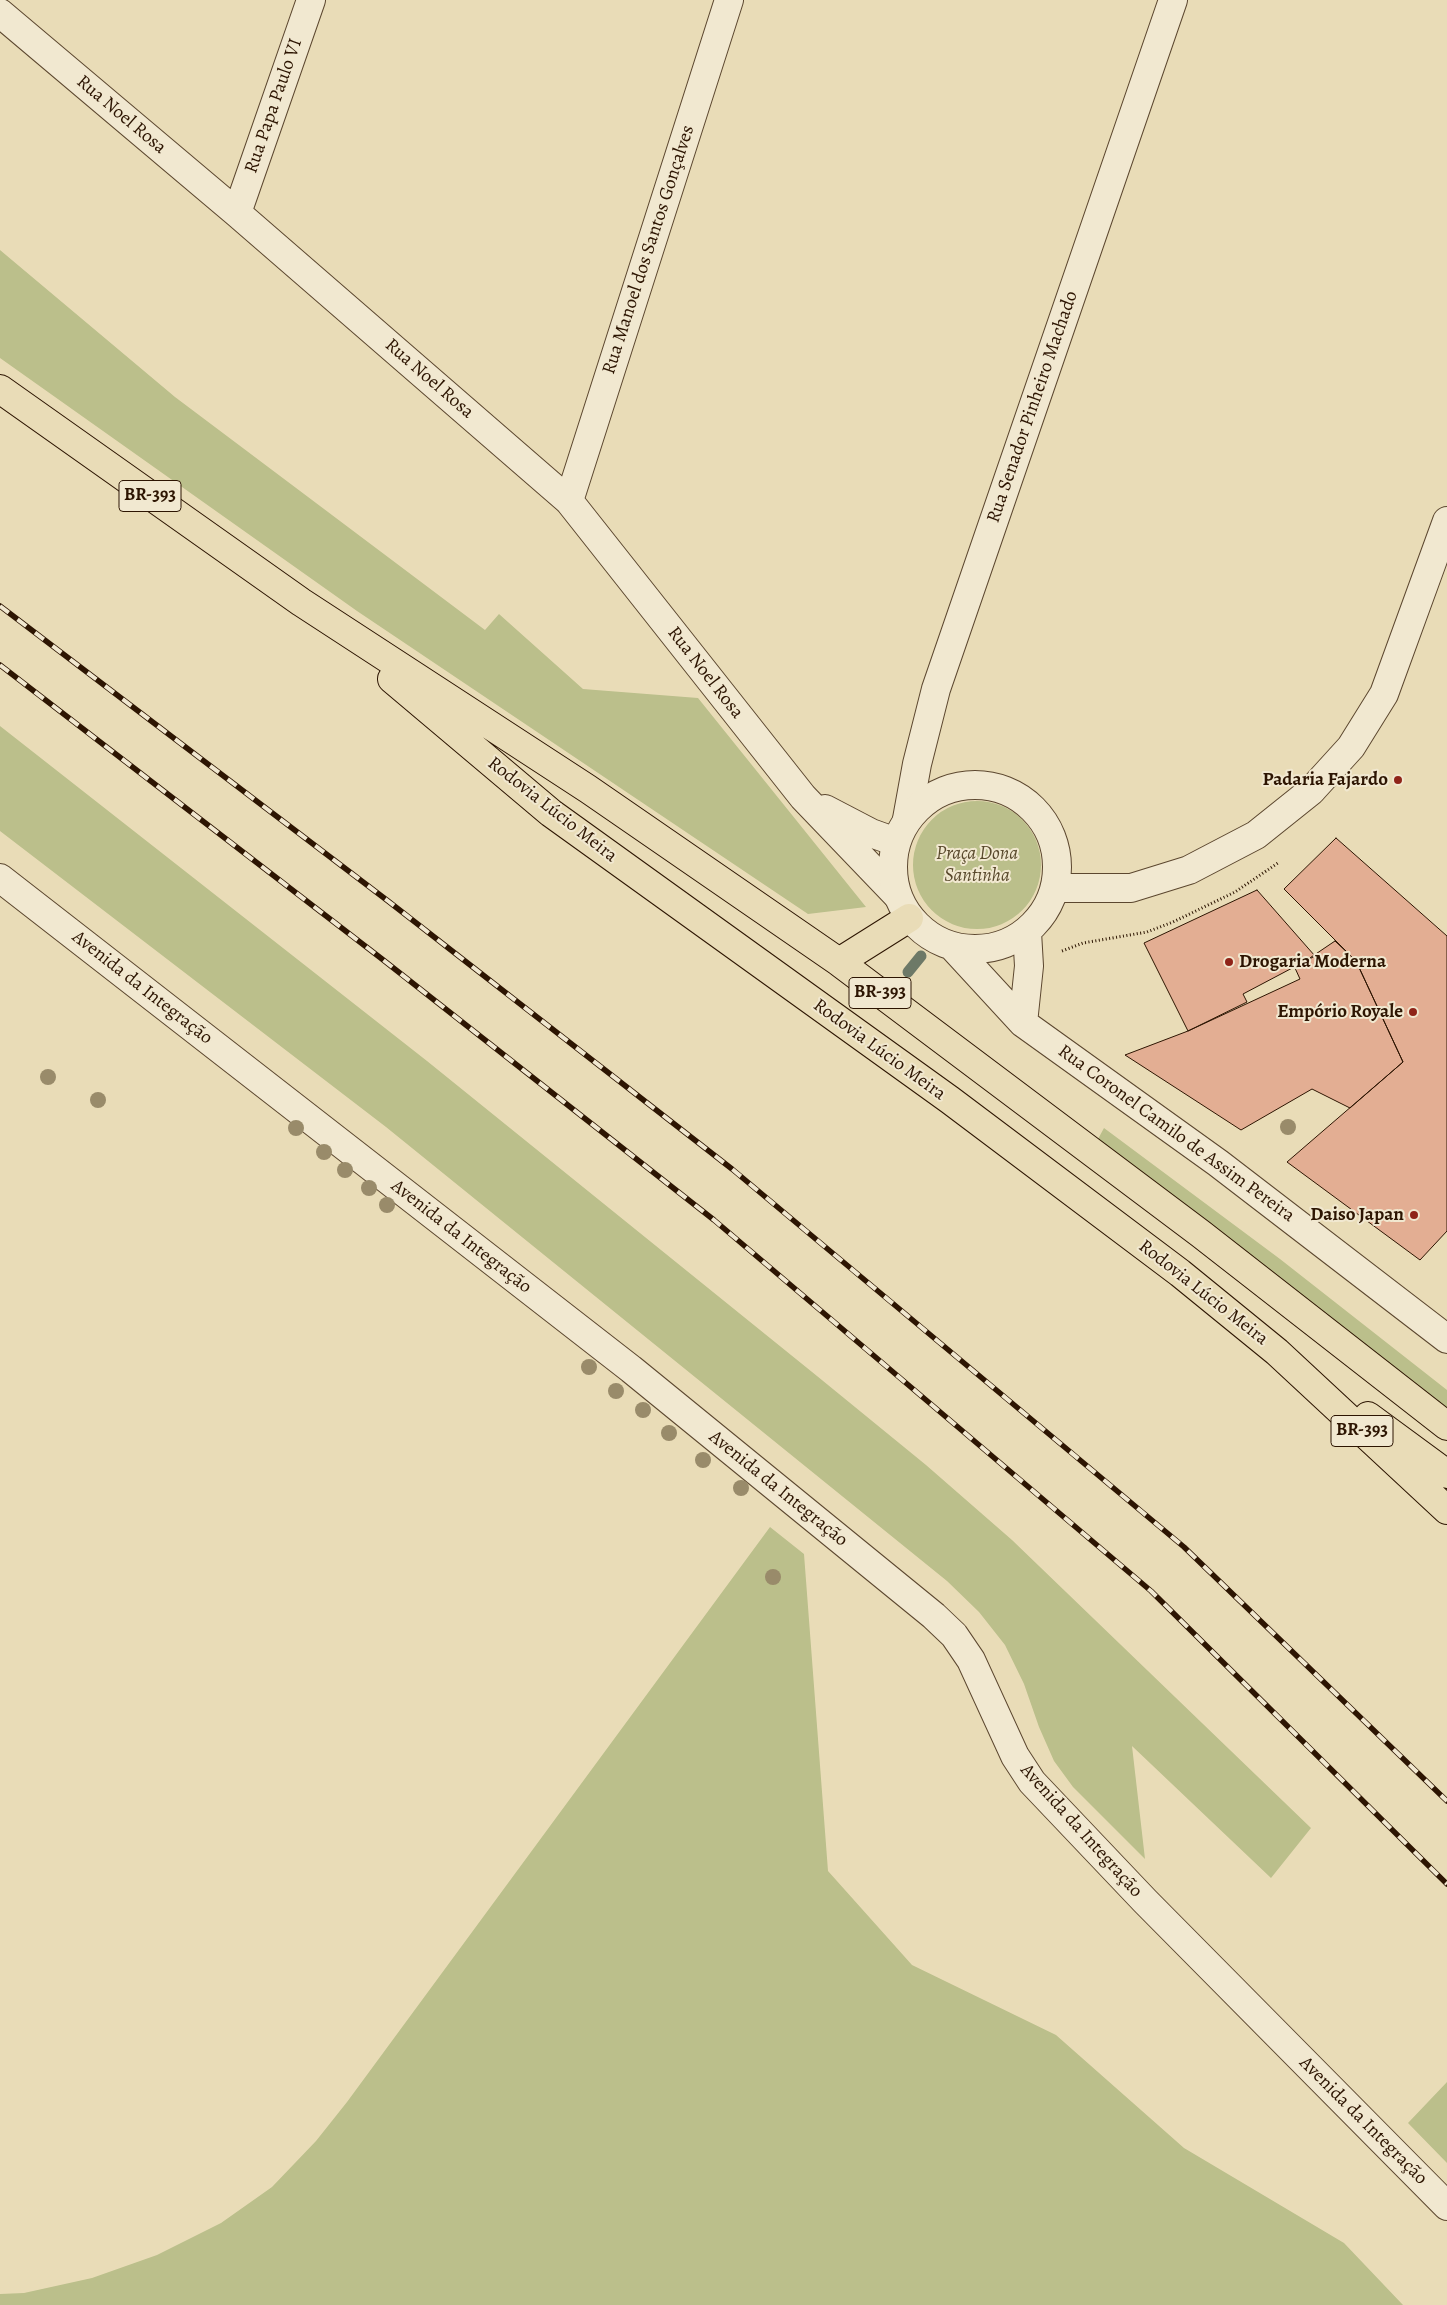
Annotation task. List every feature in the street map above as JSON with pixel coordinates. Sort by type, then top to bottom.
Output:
[{"type":"main road","name":"Rodovia Lúcio Meira","points":[[0,389],[301,602],[588,789],[839,962],[1201,1234],[1447,1426]]},
{"type":"main road","name":"Rodovia Lúcio Meira","points":[[301,602],[551,813],[950,1100],[1180,1273],[1277,1352],[1447,1510]]},
{"type":"main road","points":[[839,962],[903,906]]},
{"type":"main road","points":[[1277,1352],[1447,1474]]},
{"type":"street","name":"Rua Papa Paulo VI","points":[[237,213],[311,0]]},
{"type":"street","name":"Rua Manoel dos Santos Gonçalves","points":[[569,501],[729,0]]},
{"type":"street","name":"Rua Senador Pinheiro Machado","points":[[902,831],[916,764],[936,689],[1173,0]]},
{"type":"street","name":"Rua Noel Rosa","points":[[0,13],[237,213],[569,501],[803,797],[903,906]]},
{"type":"street","points":[[1055,888],[1131,888],[1189,870],[1256,835],[1311,791],[1351,747],[1384,694],[1447,521]]},
{"type":"street","points":[[982,784],[1010,792],[1034,808],[1050,832],[1058,859],[1055,888],[1045,912],[1027,932],[1004,945],[996,947],[979,950],[953,947],[929,936],[903,906],[892,868],[902,831],[928,798],[954,786],[982,784]]},
{"type":"street","name":"Rua Noel Rosa","points":[[803,797],[870,833],[902,831]]},
{"type":"street","name":"Avenida da Integração","points":[[0,878],[631,1369],[934,1616],[954,1635],[971,1660],[1015,1756],[1032,1782],[1145,1901],[1447,2206]]},
{"type":"street","points":[[1023,1023],[1029,966],[1027,932]]},
{"type":"street","name":"Rua Coronel Camilo de Assim Pereira","points":[[953,947],[1023,1023],[1218,1163],[1447,1339]]},
{"type":"path","points":[[1056,955],[1083,943],[1147,932],[1173,922],[1235,892],[1283,859]]},
{"type":"green space","points":[[0,250],[175,397],[485,630],[499,614],[583,689],[698,698],[866,907],[808,914],[357,611],[0,358]]},
{"type":"green space","points":[[0,726],[427,1061],[926,1465],[1012,1540],[1311,1828],[1271,1878],[1132,1746],[1145,1859],[1073,1787],[1054,1761],[1039,1727],[1024,1684],[1005,1645],[979,1612],[947,1581],[386,1127],[0,831]]},
{"type":"green space","name":"Praça Dona Santinha","points":[[977,801],[1001,806],[1013,812],[1022,820],[1030,829],[1036,841],[1041,865],[1036,889],[1030,901],[1022,910],[1013,918],[1001,924],[977,929],[953,924],[941,918],[932,910],[924,901],[918,889],[913,865],[918,841],[924,829],[932,820],[941,812],[953,806]]},
{"type":"green space","points":[[1104,1128],[1280,1259],[1447,1390],[1447,1412],[1098,1139]]},
{"type":"green space","points":[[770,1527],[804,1554],[828,1871],[912,1965],[1056,2035],[1184,2148],[1344,2243],[1403,2305],[0,2305],[0,2294],[24,2293],[92,2278],[157,2255],[221,2223],[272,2187],[316,2141],[347,2102]]},
{"type":"green space","points":[[1447,2082],[1447,2163],[1408,2123]]},
{"type":"building","name":"Empório Royale","points":[[1336,838],[1447,936],[1447,1231],[1420,1260],[1287,1162],[1403,1062],[1356,961],[1284,889]]},
{"type":"building","name":"Drogaria Moderna","points":[[1257,890],[1315,956],[1243,994],[1247,1002],[1188,1031],[1144,943]]},
{"type":"building","points":[[1335,941],[1356,961],[1403,1062],[1350,1108],[1312,1089],[1241,1130],[1125,1055],[1188,1031],[1300,979],[1295,968]]},
{"type":"waterway","points":[[908,972],[921,956]]},
{"type":"railway","points":[[0,606],[388,901],[732,1169],[1184,1547],[1447,1801]]},
{"type":"railway","points":[[0,665],[382,959],[714,1220],[1151,1591],[1447,1884]]},
{"type":"place","name":"Padaria Fajardo","points":[[1398,780]]},
{"type":"place","name":"Drogaria Moderna","points":[[1229,962]]},
{"type":"place","name":"Empório Royale","points":[[1413,1012]]},
{"type":"place","name":"Daiso Japan","points":[[1414,1215]]}]
